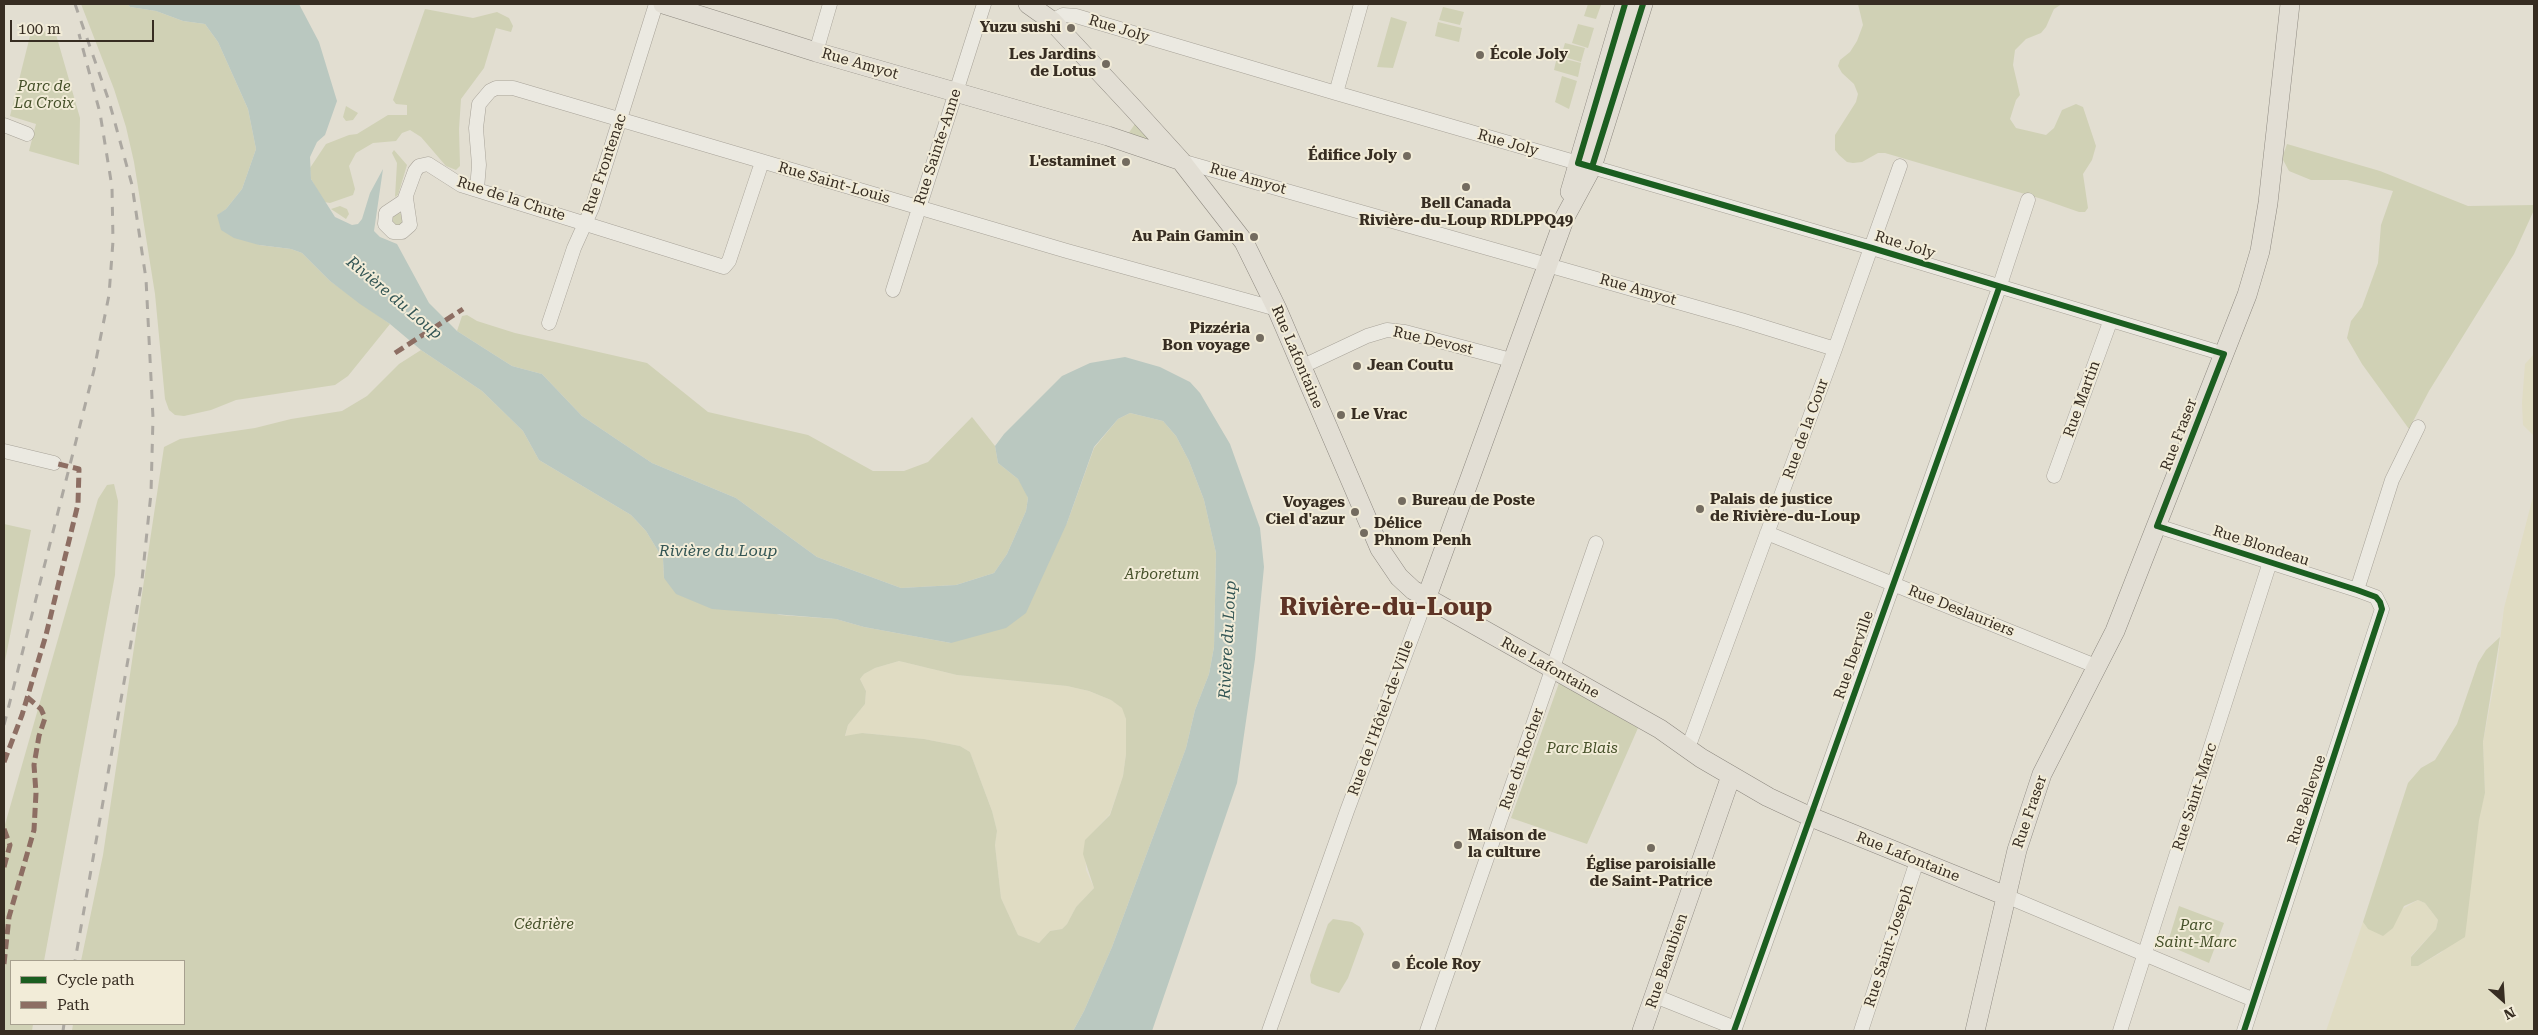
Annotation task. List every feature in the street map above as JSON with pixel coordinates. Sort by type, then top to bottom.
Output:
[{"type":"main road","name":"Rue Amyot","points":[[663,4],[816,52],[1108,136],[1181,161]]},
{"type":"main road","name":"Rue Lafontaine","points":[[1028,4],[1052,21],[1133,108],[1181,161],[1244,242],[1277,309],[1380,549],[1399,577],[1426,598],[1660,730],[1731,776],[1810,817],[2006,896]]},
{"type":"main road","points":[[1585,165],[1625,4]]},
{"type":"main road","points":[[1585,165],[1643,4]]},
{"type":"main road","name":"Rue Fraser","points":[[1975,1031],[2017,850],[2042,774],[2098,667],[2157,526],[2247,295],[2260,251],[2276,135],[2290,4]]},
{"type":"main road","points":[[1108,136],[1123,132],[1130,127],[1135,114],[1133,108]]},
{"type":"main road","name":"Rue de l'Hôtel-de-Ville","points":[[1426,598],[1511,360],[1585,165]]},
{"type":"main road","name":"Rue Beaubien","points":[[1642,1031],[1731,776]]},
{"type":"street","name":"Rue Frontenac","points":[[549,323],[584,223],[592,208],[656,4]]},
{"type":"street","points":[[816,52],[830,4]]},
{"type":"street","name":"Rue Sainte-Anne","points":[[892,290],[984,4]]},
{"type":"street","points":[[1336,93],[1361,4]]},
{"type":"street","name":"Rue Joly","points":[[1052,21],[1066,14],[1100,23],[1872,248],[2110,322],[2224,354]]},
{"type":"street","name":"Rue Saint-Louis","points":[[476,189],[479,164],[477,118],[479,104],[490,90],[513,88],[918,208],[1277,309]]},
{"type":"street","points":[[4,125],[27,134]]},
{"type":"street","name":"Rue Amyot","points":[[1181,161],[1742,320],[1835,350]]},
{"type":"street","name":"Rue de la Chute","points":[[406,198],[415,170],[424,164],[432,166],[461,185],[721,267],[726,266],[762,162]]},
{"type":"street","name":"Rue de la Cour","points":[[1688,748],[1835,350],[1900,166]]},
{"type":"street","name":"Rue Iberville","points":[[1734,1030],[1999,288],[2028,200]]},
{"type":"street","name":"Rue Martin","points":[[2054,476],[2110,322]]},
{"type":"street","name":"Rue Devost","points":[[1301,367],[1367,336],[1387,330],[1405,332],[1511,360]]},
{"type":"street","points":[[2357,590],[2392,480],[2418,427]]},
{"type":"street","points":[[4,451],[54,463]]},
{"type":"street","name":"Rue Blondeau","points":[[2157,526],[2357,590]]},
{"type":"street","name":"Rue Deslauriers","points":[[1767,533],[2098,667]]},
{"type":"street","name":"Rue du Rocher","points":[[1427,1031],[1596,543]]},
{"type":"street","name":"Rue Saint-Marc","points":[[2120,1031],[2270,562]]},
{"type":"street","name":"Rue Bellevue","points":[[2244,1031],[2382,609],[2376,597],[2357,590]]},
{"type":"street","name":"Rue de l'Hôtel-de-Ville","points":[[1274,1029],[1426,598]]},
{"type":"street","name":"Rue Saint-Joseph","points":[[1861,1031],[1917,861]]},
{"type":"street","name":"Rue Lafontaine","points":[[2006,896],[2254,1000]]},
{"type":"street","points":[[1655,996],[1734,1030]]},
{"type":"shaded area","points":[[2534,354],[2534,436],[2523,425],[2522,403],[2525,364]]},
{"type":"shaded area","points":[[2534,493],[2534,1031],[2326,1031],[2363,922],[2368,929],[2418,900],[2425,903],[2438,920],[2436,929],[2411,956],[2411,965],[2418,966],[2442,952],[2485,793],[2483,742],[2496,674],[2504,608]]},
{"type":"shaded area","points":[[899,661],[957,675],[1067,686],[1089,691],[1111,700],[1123,708],[1126,719],[1126,754],[1123,776],[1110,814],[1085,841],[1086,870],[1094,888],[1076,907],[1067,924],[1062,929],[1050,931],[1039,943],[1018,935],[1001,898],[995,845],[997,831],[992,811],[970,752],[960,746],[924,739],[862,733],[845,737],[848,725],[865,704],[866,691],[860,679],[864,674],[875,668]]},
{"type":"green space","points":[[81,4],[128,4],[130,7],[156,11],[183,21],[205,24],[218,42],[248,109],[256,149],[242,189],[226,209],[218,215],[259,245],[291,249],[302,253],[330,281],[390,324],[348,376],[335,385],[236,400],[211,410],[184,416],[175,415],[169,410],[165,399],[155,294],[134,162],[126,127],[114,89]]},
{"type":"green space","points":[[1588,4],[1601,5],[1596,19],[1584,16]]},
{"type":"green space","points":[[1858,4],[2062,4],[2054,9],[2046,27],[2041,33],[2026,39],[2015,50],[2013,65],[2020,95],[2016,100],[2010,119],[2016,128],[2046,135],[2054,128],[2062,110],[2076,104],[2083,107],[2096,146],[2092,160],[2083,174],[2088,208],[2085,212],[2079,212],[2042,199],[1885,153],[1878,153],[1862,162],[1853,163],[1847,162],[1839,155],[1835,150],[1835,135],[1856,102],[1858,94],[1854,84],[1842,73],[1838,66],[1840,60],[1850,52],[1857,41],[1863,25]]},
{"type":"green space","points":[[1443,7],[1464,12],[1460,25],[1439,20]]},
{"type":"green space","points":[[425,9],[473,18],[497,12],[509,18],[513,26],[511,32],[496,28],[484,68],[461,99],[459,129],[460,166],[456,170],[446,166],[421,137],[410,130],[402,133],[396,141],[373,143],[356,153],[349,166],[355,189],[353,195],[330,203],[324,202],[311,179],[310,168],[326,144],[349,135],[357,134],[388,115],[407,115],[407,105],[396,104],[393,100]]},
{"type":"green space","points":[[1391,17],[1407,22],[1393,68],[1377,67]]},
{"type":"green space","points":[[1438,22],[1462,28],[1459,42],[1435,36]]},
{"type":"green space","points":[[1578,24],[1594,28],[1588,48],[1572,43]]},
{"type":"green space","name":"Parc de La Croix","points":[[55,31],[80,118],[79,165],[29,151],[36,124],[10,116],[31,32]]},
{"type":"green space","points":[[1565,43],[1585,48],[1581,62],[1561,56]]},
{"type":"green space","points":[[1557,57],[1581,63],[1578,77],[1554,70]]},
{"type":"green space","points":[[1562,76],[1577,81],[1569,109],[1555,102]]},
{"type":"green space","points":[[346,106],[358,113],[353,120],[346,121],[343,117]]},
{"type":"green space","points":[[1137,121],[1166,148],[1128,134]]},
{"type":"green space","points":[[2287,144],[2380,171],[2468,206],[2534,205],[2534,210],[2514,254],[2429,391],[2409,429],[2362,364],[2347,338],[2351,321],[2362,307],[2378,263],[2381,225],[2393,191],[2347,180],[2311,180],[2289,171],[2282,158]]},
{"type":"green space","points":[[394,150],[407,165],[398,195],[395,197],[397,163],[392,153]]},
{"type":"green space","points":[[340,206],[347,209],[349,214],[346,219],[331,209]]},
{"type":"green space","points":[[399,213],[402,214],[403,224],[397,226],[392,224],[391,217]]},
{"type":"green space","points":[[467,315],[477,321],[515,333],[647,363],[708,412],[808,435],[873,471],[904,471],[928,462],[972,417],[995,446],[998,463],[1018,479],[1024,487],[1028,498],[1026,511],[1007,554],[994,573],[956,585],[901,588],[817,557],[736,498],[652,463],[582,416],[542,374],[512,366],[457,331],[462,316]]},
{"type":"green space","points":[[421,350],[482,391],[523,431],[539,460],[631,515],[646,531],[663,559],[664,578],[780,615],[836,619],[864,627],[951,643],[1067,523],[1094,448],[1118,419],[1130,413],[1163,421],[1176,436],[1189,461],[1204,500],[1216,553],[1214,647],[1209,674],[1195,710],[1186,748],[1112,947],[1084,1011],[1073,1031],[72,1031],[73,1025],[185,1025],[185,960],[81,960],[103,855],[164,447],[180,439],[255,428],[291,419],[342,411],[367,396],[399,364]],"holes":[[[899,661],[957,675],[1067,686],[1089,691],[1111,700],[1122,708],[1126,719],[1126,754],[1123,776],[1110,815],[1085,840],[1083,854],[1094,888],[1076,907],[1067,924],[1062,929],[1050,931],[1039,943],[1018,935],[1001,898],[995,845],[997,831],[992,811],[970,752],[960,746],[924,739],[862,733],[845,736],[848,725],[865,704],[866,691],[860,679],[864,674],[875,668]]]},
{"type":"green space","points":[[114,484],[118,501],[115,575],[44,960],[10,960],[10,1025],[33,1025],[32,1031],[4,1031],[4,828],[98,499],[107,485]]},
{"type":"green space","points":[[4,524],[31,530],[4,666]]},
{"type":"green space","points":[[2500,637],[2483,742],[2485,793],[2479,820],[2465,937],[2418,966],[2411,966],[2411,957],[2436,929],[2438,920],[2425,903],[2418,900],[2404,906],[2393,928],[2383,936],[2368,929],[2363,922],[2408,783],[2421,768],[2435,760],[2457,724],[2478,663],[2486,650]]},
{"type":"green space","name":"Parc Blais","points":[[1559,683],[1638,728],[1587,844],[1511,818]]},
{"type":"green space","name":"Parc Saint-Marc","points":[[2179,906],[2224,923],[2209,963],[2167,945]]},
{"type":"green space","points":[[1333,919],[1352,922],[1360,927],[1364,934],[1348,978],[1339,993],[1311,983],[1310,975],[1328,924]]},
{"type":"water","name":"Rivière du Loup","points":[[128,4],[299,4],[319,42],[337,101],[325,135],[317,142],[310,157],[311,179],[335,217],[352,225],[358,224],[362,219],[370,193],[383,169],[374,231],[380,237],[397,244],[429,303],[457,331],[512,366],[542,374],[582,416],[652,463],[736,498],[817,557],[901,588],[956,585],[994,573],[1007,554],[1026,511],[1028,498],[1018,479],[998,463],[995,446],[1004,434],[1062,376],[1090,363],[1125,357],[1160,367],[1190,382],[1200,393],[1230,444],[1260,528],[1264,567],[1255,659],[1237,783],[1152,1031],[1073,1031],[1084,1011],[1112,947],[1186,748],[1195,710],[1209,674],[1214,647],[1216,553],[1204,500],[1189,461],[1176,436],[1163,421],[1130,413],[1118,419],[1094,447],[1067,523],[1026,613],[1006,628],[951,643],[864,627],[836,619],[712,609],[676,594],[664,578],[663,559],[646,531],[631,515],[539,460],[523,431],[482,391],[421,350],[390,324],[330,281],[302,253],[291,249],[259,245],[234,238],[221,230],[217,215],[226,209],[242,189],[256,149],[248,109],[218,42],[205,24],[183,21],[156,11],[130,7]]},
{"type":"railway","points":[[75,4],[109,101],[132,185],[146,279],[153,418],[151,493],[142,580],[75,960]]},
{"type":"railway","points":[[4,725],[94,370],[109,295],[113,241],[112,187],[100,113],[79,34]]},
{"type":"railway","points":[[63,1031],[64,1025]]},
{"type":"marked path","points":[[395,353],[463,309]]},
{"type":"marked path","points":[[4,762],[22,715],[46,635],[78,504],[79,469],[54,463]]},
{"type":"marked path","points":[[4,964],[9,917],[34,830],[36,793],[34,765],[39,736],[45,718],[41,709],[27,697]]},
{"type":"marked path","points":[[4,829],[10,845],[4,867]]},
{"type":"cycle path","points":[[1625,4],[1578,163],[1872,248],[2224,354],[2157,526],[2357,590],[2376,597],[2380,602],[2382,609],[2244,1031]]},
{"type":"cycle path","points":[[1592,167],[1643,4]]},
{"type":"cycle path","points":[[1734,1031],[1999,288]]},
{"type":"place","name":"Yuzu sushi","points":[[1071,28]]},
{"type":"place","name":"École Joly","points":[[1480,55]]},
{"type":"place","name":"Les Jardins de Lotus","points":[[1106,64]]},
{"type":"place","name":"Édifice Joly","points":[[1407,156]]},
{"type":"place","name":"L'estaminet","points":[[1126,162]]},
{"type":"place","name":"Bell Canada Rivière-du-Loup RDLPPQ49","points":[[1466,187]]},
{"type":"place","name":"Au Pain Gamin","points":[[1254,237]]},
{"type":"place","name":"Pizzéria Bon voyage","points":[[1260,338]]},
{"type":"place","name":"Jean Coutu","points":[[1357,366]]},
{"type":"place","name":"Le Vrac","points":[[1341,415]]},
{"type":"place","name":"Bureau de Poste","points":[[1402,501]]},
{"type":"place","name":"Palais de justice de Rivière-du-Loup","points":[[1700,509]]},
{"type":"place","name":"Voyages Ciel d'azur","points":[[1355,512]]},
{"type":"place","name":"Délice Phnom Penh","points":[[1364,533]]},
{"type":"place","name":"Maison de la culture","points":[[1458,845]]},
{"type":"place","name":"Église paroisialle de Saint-Patrice","points":[[1651,848]]},
{"type":"place","name":"École Roy","points":[[1396,965]]},
{"type":"district","name":"Rivière-du-Loup","points":[[1386,608]]},
{"type":"park label","name":"Arboretum","points":[[1162,575]]},
{"type":"park label","name":"Cédrière","points":[[544,925]]}]
